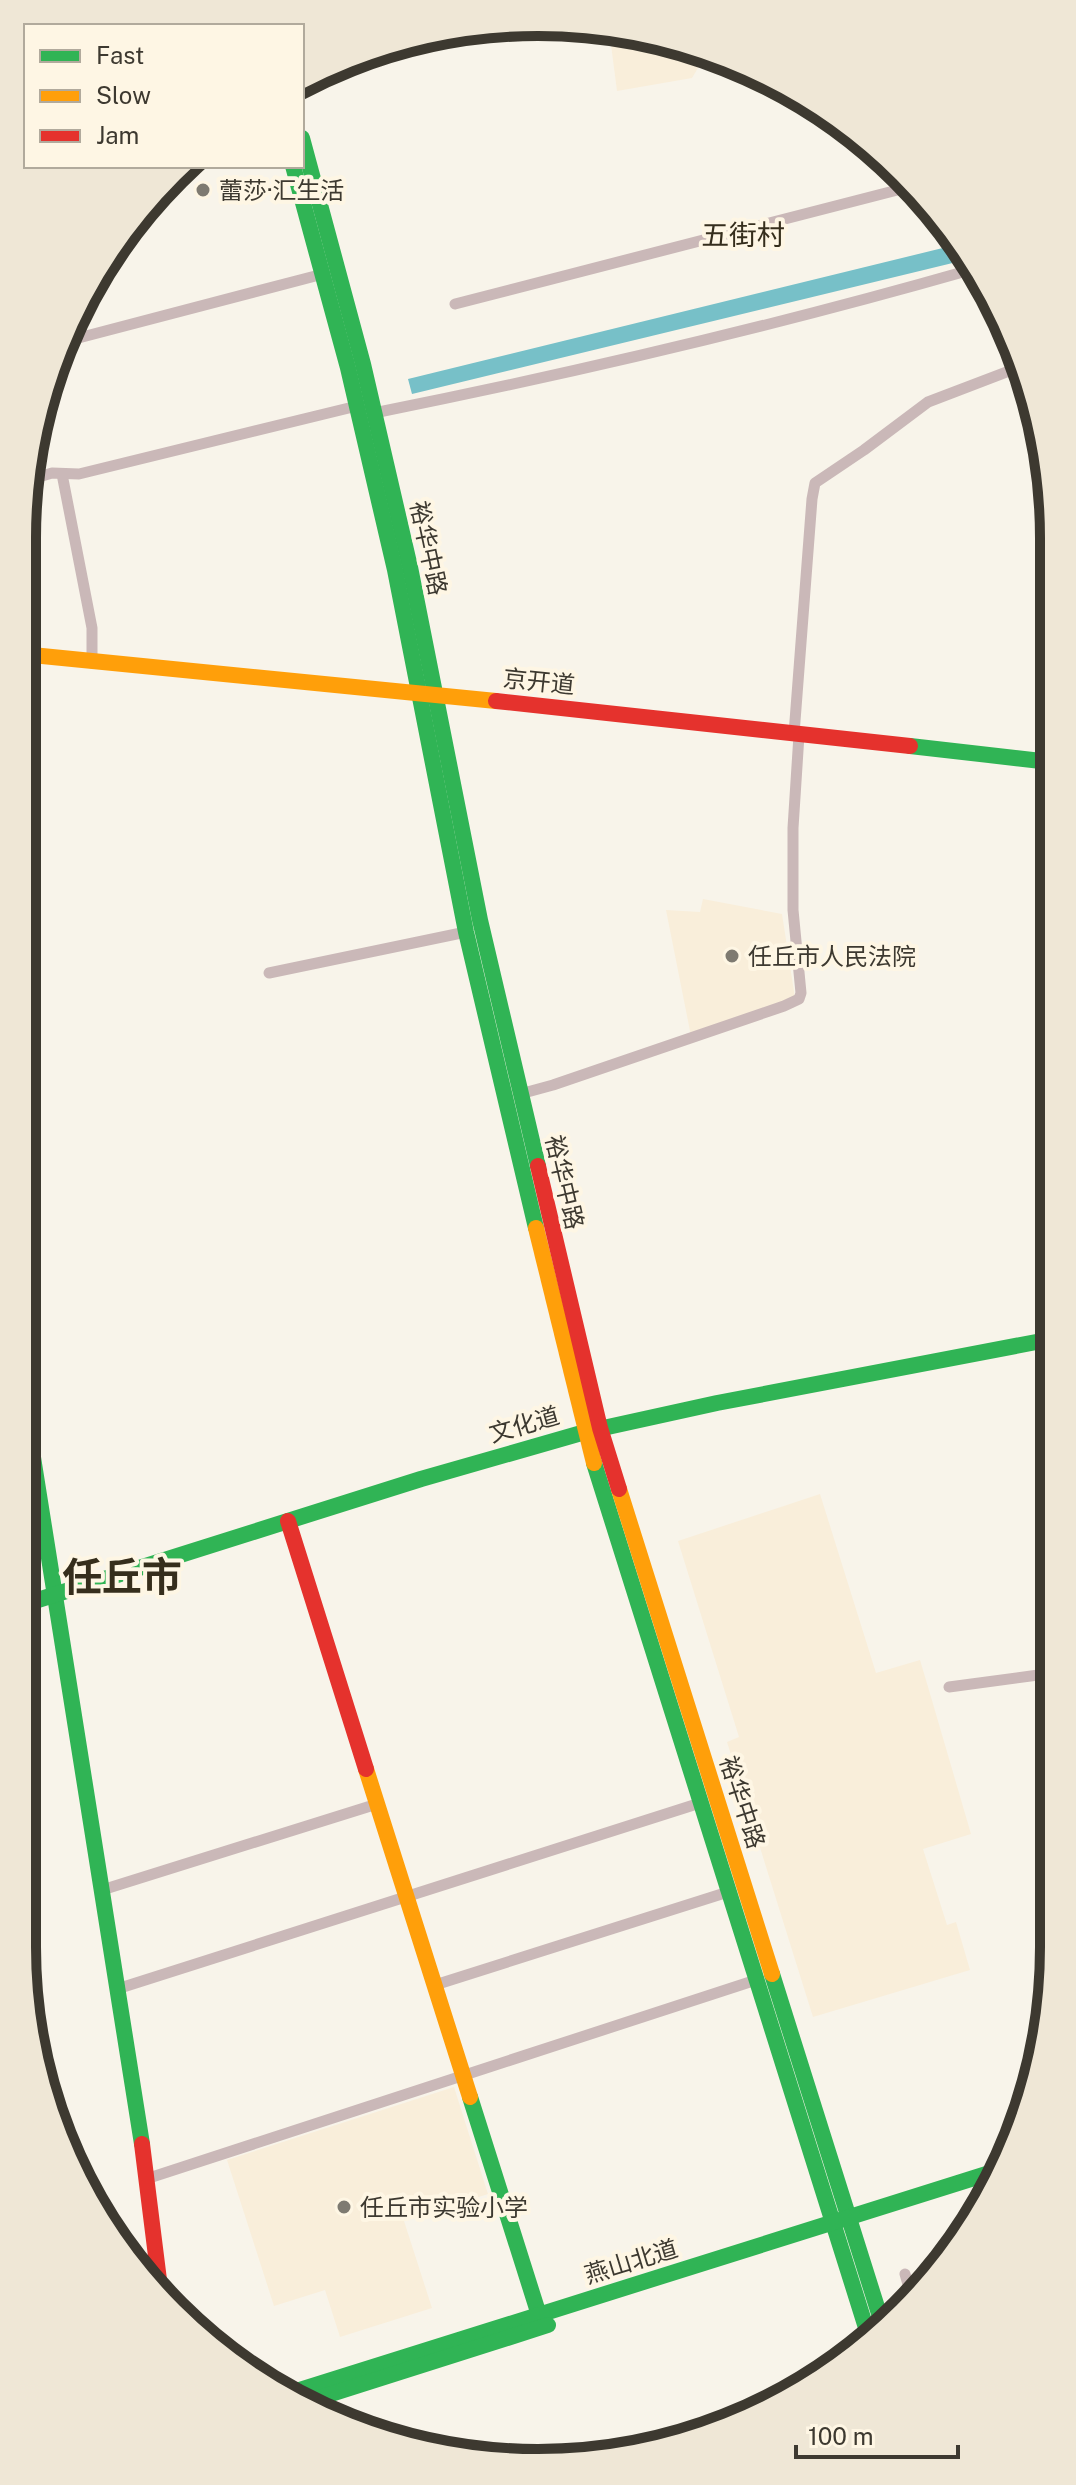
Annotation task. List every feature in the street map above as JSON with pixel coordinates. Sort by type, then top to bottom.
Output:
[{"type":"main road","name":"裕华中路","points":[[304,146],[374,413],[410,567],[427,694],[466,932],[532,1216],[700,1803],[756,1980],[843,2226]]},
{"type":"main road","name":"裕华中路","points":[[294,168],[357,406],[427,694],[520,1094],[592,1430],[843,2226]]},
{"type":"main road","name":"京开道","points":[[36,656],[427,694],[1040,761]]},
{"type":"main road","name":"文化道","points":[[36,1601],[421,1479],[592,1430],[1040,1341]]},
{"type":"main road","points":[[36,1479],[146,2179],[155,2271]]},
{"type":"main road","points":[[288,1521],[539,2315]]},
{"type":"main road","name":"燕山北道","points":[[318,2398],[843,2226],[985,2175]]},
{"type":"main road","name":"燕山北道","points":[[302,2390],[539,2315],[977,2190]]},
{"type":"main road","points":[[843,2226],[879,2315]]},
{"type":"main road","points":[[843,2226],[866,2326]]},
{"type":"street","points":[[455,304],[899,190]]},
{"type":"street","points":[[374,413],[670,348],[963,272]]},
{"type":"street","points":[[78,338],[323,274]]},
{"type":"street","points":[[520,1094],[799,999],[793,910],[793,828],[796,735],[815,483],[928,402],[1011,370]]},
{"type":"street","points":[[40,477],[52,473],[79,474],[357,406]]},
{"type":"street","points":[[62,474],[92,628],[92,663]]},
{"type":"street","points":[[269,973],[466,932]]},
{"type":"street","points":[[949,1687],[1040,1675]]},
{"type":"street","points":[[117,1989],[700,1803]]},
{"type":"street","points":[[102,1890],[377,1804]]},
{"type":"street","points":[[435,1985],[728,1892]]},
{"type":"street","points":[[146,2179],[756,1980]]},
{"type":"street","points":[[905,2274],[908,2285]]},
{"type":"shaded area","points":[[611,41],[668,53],[701,64],[692,78],[617,91]]},
{"type":"shaded area","name":"任丘市人民法院","points":[[703,899],[782,914],[795,998],[691,1036],[666,910],[700,912]]},
{"type":"shaded area","points":[[820,1494],[876,1673],[920,1660],[971,1834],[923,1849],[947,1925],[956,1922],[970,1970],[813,2017],[727,1742],[739,1737],[678,1541]]},
{"type":"shaded area","name":"任丘市实验小学","points":[[454,2087],[488,2194],[404,2221],[432,2308],[340,2337],[325,2290],[274,2306],[227,2160]]},
{"type":"water","points":[[947,247],[957,262],[412,394],[408,379]]},
{"type":"traffic: fast","points":[[304,145],[363,364],[410,567],[480,920],[538,1166]]},
{"type":"traffic: fast","points":[[294,168],[348,368],[395,570],[466,932],[536,1228]]},
{"type":"traffic: fast","points":[[910,746],[1040,761]]},
{"type":"traffic: fast","points":[[36,1601],[421,1479],[585,1432],[717,1403],[1040,1341]]},
{"type":"traffic: fast","points":[[594,1463],[866,2327]]},
{"type":"traffic: fast","points":[[36,1476],[142,2144]]},
{"type":"traffic: fast","points":[[772,1974],[879,2315]]},
{"type":"traffic: fast","points":[[470,2097],[539,2315]]},
{"type":"traffic: fast","points":[[301,2389],[985,2174]]},
{"type":"traffic: fast","points":[[318,2398],[548,2325]]},
{"type":"traffic: slow","points":[[36,655],[496,701]]},
{"type":"traffic: slow","points":[[536,1228],[594,1463]]},
{"type":"traffic: slow","points":[[619,1489],[772,1974]]},
{"type":"traffic: slow","points":[[366,1769],[470,2097]]},
{"type":"traffic: jam","points":[[496,701],[910,746]]},
{"type":"traffic: jam","points":[[538,1166],[600,1428],[619,1489]]},
{"type":"traffic: jam","points":[[288,1521],[366,1769]]},
{"type":"traffic: jam","points":[[142,2144],[158,2275]]},
{"type":"place","name":"蕾莎·汇生活","points":[[203,190]]},
{"type":"place","name":"任丘市人民法院","points":[[732,956]]},
{"type":"place","name":"任丘市实验小学","points":[[344,2207]]},
{"type":"district","name":"五街村","points":[[743,234]]},
{"type":"district","name":"任丘市","points":[[122,1576]]}]
